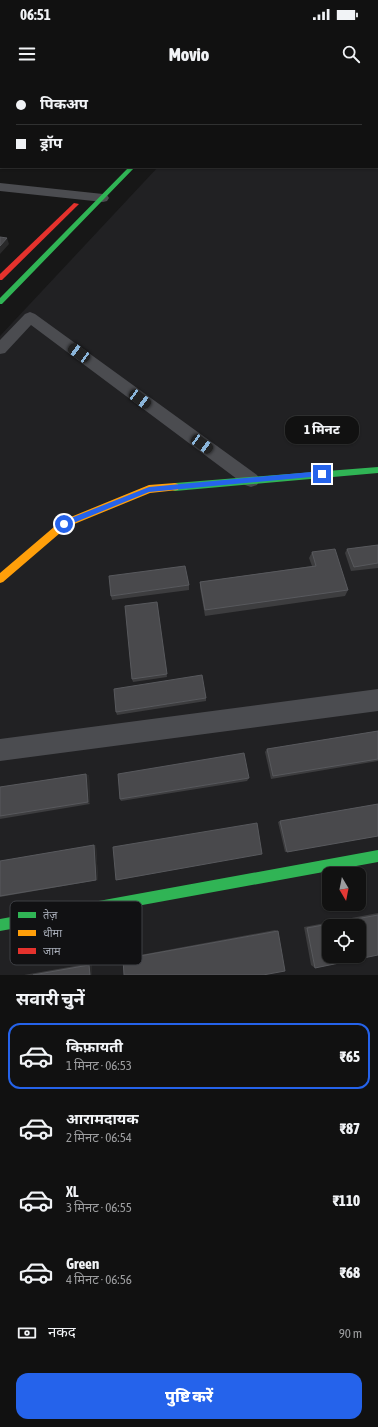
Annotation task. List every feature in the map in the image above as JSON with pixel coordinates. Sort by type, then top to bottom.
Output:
[{"type":"street","points":[[0,302],[131,168]]},
{"type":"street","points":[[0,278],[94,186]]},
{"type":"street","points":[[0,187],[103,198]]},
{"type":"street","points":[[0,349],[30,317],[251,480]]},
{"type":"street","points":[[0,579],[64,524],[149,489],[378,470]]},
{"type":"street","points":[[0,750],[378,700]]},
{"type":"street","points":[[131,901],[378,856]]},
{"type":"street","points":[[0,925],[10,923]]},
{"type":"shaded area","points":[[157,168],[378,168],[378,975],[0,975],[0,336]]},
{"type":"building","points":[[0,237],[7,238],[0,246]]},
{"type":"building","points":[[378,545],[378,563],[354,567],[347,549]]},
{"type":"building","points":[[335,549],[348,590],[205,610],[200,582],[316,566],[312,552]]},
{"type":"building","points":[[185,566],[189,585],[111,596],[109,576]]},
{"type":"building","points":[[157,602],[167,674],[132,679],[125,606]]},
{"type":"building","points":[[202,675],[206,698],[116,712],[114,689]]},
{"type":"building","points":[[378,731],[378,759],[273,776],[267,749]]},
{"type":"building","points":[[244,753],[249,778],[120,799],[118,774]]},
{"type":"building","points":[[86,774],[88,802],[0,816],[0,787]]},
{"type":"building","points":[[378,804],[378,836],[287,852],[280,821]]},
{"type":"building","points":[[257,823],[262,854],[116,880],[113,847]]},
{"type":"building","points":[[94,845],[96,880],[0,896],[0,861]]},
{"type":"building","points":[[378,915],[378,955],[366,957],[366,919],[356,919]]},
{"type":"building","points":[[322,925],[322,963],[339,963],[315,968],[307,928]]},
{"type":"building","points":[[278,931],[285,971],[263,975],[124,975],[123,965],[142,965],[142,956]]},
{"type":"building","points":[[89,965],[90,975],[33,975]]},
{"type":"traffic: fast","points":[[0,302],[131,168]]},
{"type":"traffic: fast","points":[[175,487],[378,470]]},
{"type":"traffic: fast","points":[[131,901],[378,856]]},
{"type":"traffic: fast","points":[[0,925],[10,923]]},
{"type":"traffic: slow","points":[[0,579],[64,524],[149,489],[175,487]]},
{"type":"traffic: jam","points":[[0,278],[76,204]]},
{"type":"route","points":[[64,524],[149,489],[322,474]]}]
